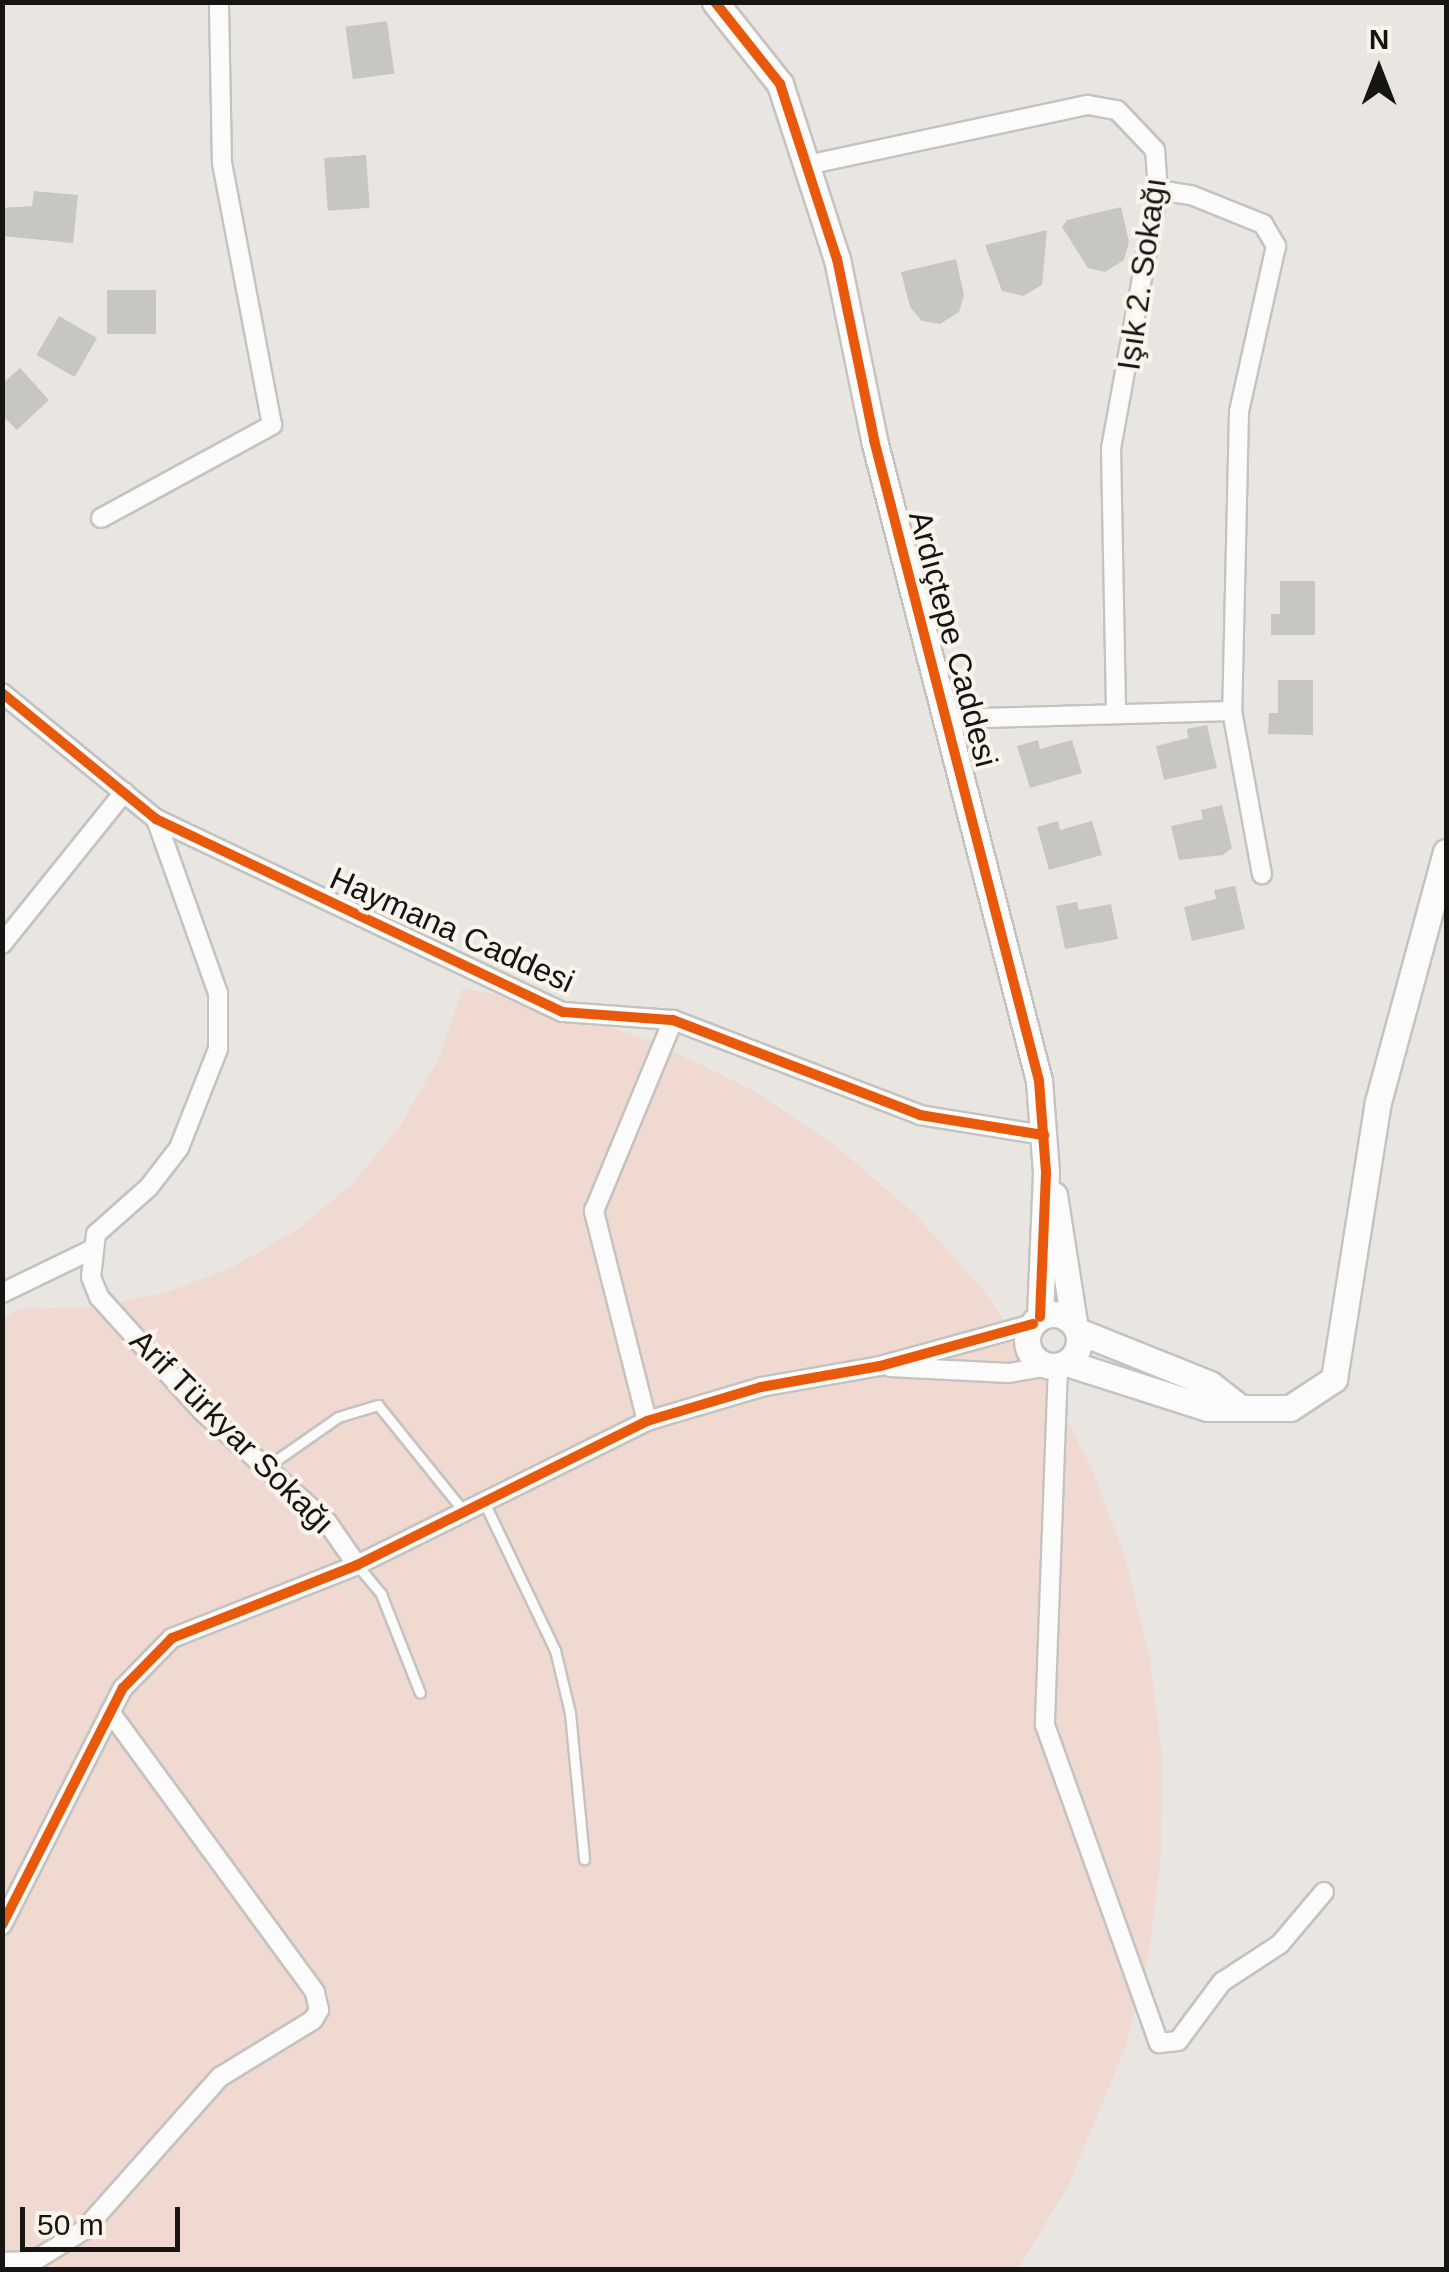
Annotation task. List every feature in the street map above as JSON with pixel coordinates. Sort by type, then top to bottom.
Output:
[{"type":"street","points":[[102,518],[272,425],[222,162],[219,2]]},
{"type":"street","name":"Ardıçtepe Caddesi","points":[[714,2],[731,14],[780,84],[836,259],[874,440],[1039,1081],[1046,1173],[1036,1320]]},
{"type":"street","name":"Işık 2. Sokağı","points":[[806,166],[1103,105],[1145,132],[1160,170],[1158,190],[1111,450],[1116,711]]},
{"type":"street","points":[[1158,190],[1191,195],[1263,224],[1276,246],[1239,412],[1232,711],[1262,874]]},
{"type":"street","name":"Haymana Caddesi","points":[[2,693],[156,819],[563,1012],[673,1020],[920,1115],[1044,1135]]},
{"type":"street","points":[[948,719],[1116,711],[1232,711]]},
{"type":"street","points":[[2,944],[124,792]]},
{"type":"street","points":[[2,1294],[90,1251],[109,1217],[149,1187],[180,1148],[218,1049],[218,993],[156,819]]},
{"type":"street","points":[[1036,1320],[1028,1350],[1058,1365],[1207,1408],[1236,1404],[1272,1408],[1308,1402],[1341,1363],[1378,1102],[1446,852]]},
{"type":"street","points":[[646,1421],[594,1210],[673,1020]]},
{"type":"street","name":"Ardıçtepe Caddesi","points":[[1046,1173],[1057,1204],[1076,1327]]},
{"type":"street","name":"Arif Türkyar Sokağı","points":[[90,1251],[99,1297],[202,1411],[326,1522],[357,1565]]},
{"type":"street","points":[[2,1925],[122,1688],[172,1638],[357,1565],[461,1508],[646,1421],[762,1386],[880,1366],[1058,1314],[1076,1327],[1210,1384],[1236,1404]]},
{"type":"street","points":[[880,1366],[1009,1372],[1058,1365],[1078,1349],[1076,1327]]},
{"type":"street","points":[[1058,1365],[1045,1724],[1159,2043],[1178,2042],[1222,1982],[1280,1944],[1324,1892]]},
{"type":"street","points":[[2,2262],[34,2261],[84,2230],[220,2077],[313,2020],[319,2010],[316,1992],[110,1712]]},
{"type":"lane","points":[[266,1468],[338,1417],[378,1405],[461,1508]]},
{"type":"lane","points":[[482,1498],[554,1650],[570,1714],[584,1859]]},
{"type":"lane","points":[[357,1565],[381,1594],[420,1694]]},
{"type":"shaded area","points":[[463,988],[564,1010],[660,1045],[752,1090],[837,1147],[915,1214],[983,1290],[1042,1374],[1090,1464],[1126,1560],[1150,1659],[1162,1757],[1161,1855],[1149,1953],[1125,2048],[1069,2184],[1018,2269],[3,2270],[3,1319],[19,1309],[92,1307],[165,1293],[233,1267],[297,1230],[353,1183],[400,1126],[438,1060]]},
{"type":"building","points":[[387,21],[394,73],[353,79],[345,27]]},
{"type":"building","points":[[366,155],[370,208],[328,211],[324,158]]},
{"type":"building","points":[[34,191],[78,195],[73,243],[2,236],[2,208],[32,206]]},
{"type":"building","points":[[1121,207],[1129,242],[1124,260],[1105,272],[1088,268],[1062,227],[1067,220]]},
{"type":"building","points":[[1047,230],[1042,285],[1023,296],[1002,291],[985,245]]},
{"type":"building","points":[[956,259],[964,295],[959,312],[940,324],[922,321],[910,307],[901,272]]},
{"type":"building","points":[[107,290],[156,290],[156,334],[107,334]]},
{"type":"building","points":[[59,316],[97,338],[75,377],[36,355]]},
{"type":"building","points":[[20,368],[49,400],[17,430],[2,415],[2,384]]},
{"type":"building","points":[[1280,581],[1315,581],[1315,635],[1271,635],[1271,614],[1280,614]]},
{"type":"building","points":[[1278,680],[1313,680],[1313,735],[1268,734],[1269,713],[1278,713]]},
{"type":"building","points":[[1207,725],[1217,768],[1164,780],[1156,746],[1188,738],[1187,729]]},
{"type":"building","points":[[1038,740],[1040,749],[1072,740],[1082,773],[1030,788],[1017,746]]},
{"type":"building","points":[[1222,805],[1232,848],[1223,855],[1179,860],[1171,826],[1203,819],[1201,810]]},
{"type":"building","points":[[1058,821],[1060,830],[1092,821],[1102,855],[1049,870],[1037,827]]},
{"type":"building","points":[[1235,886],[1245,929],[1192,941],[1184,907],[1216,899],[1214,890]]},
{"type":"building","points":[[1077,902],[1079,910],[1111,904],[1118,939],[1065,949],[1056,906]]},
{"type":"cycle path","points":[[715,2],[780,84],[837,259],[874,440],[1039,1081],[1046,1173],[1040,1317]]},
{"type":"cycle path","points":[[2,693],[156,819],[563,1012],[673,1020],[920,1115],[1044,1135]]},
{"type":"cycle path","points":[[2,1925],[123,1688],[172,1638],[357,1565],[647,1421],[761,1387],[880,1366],[1033,1324]]}]
